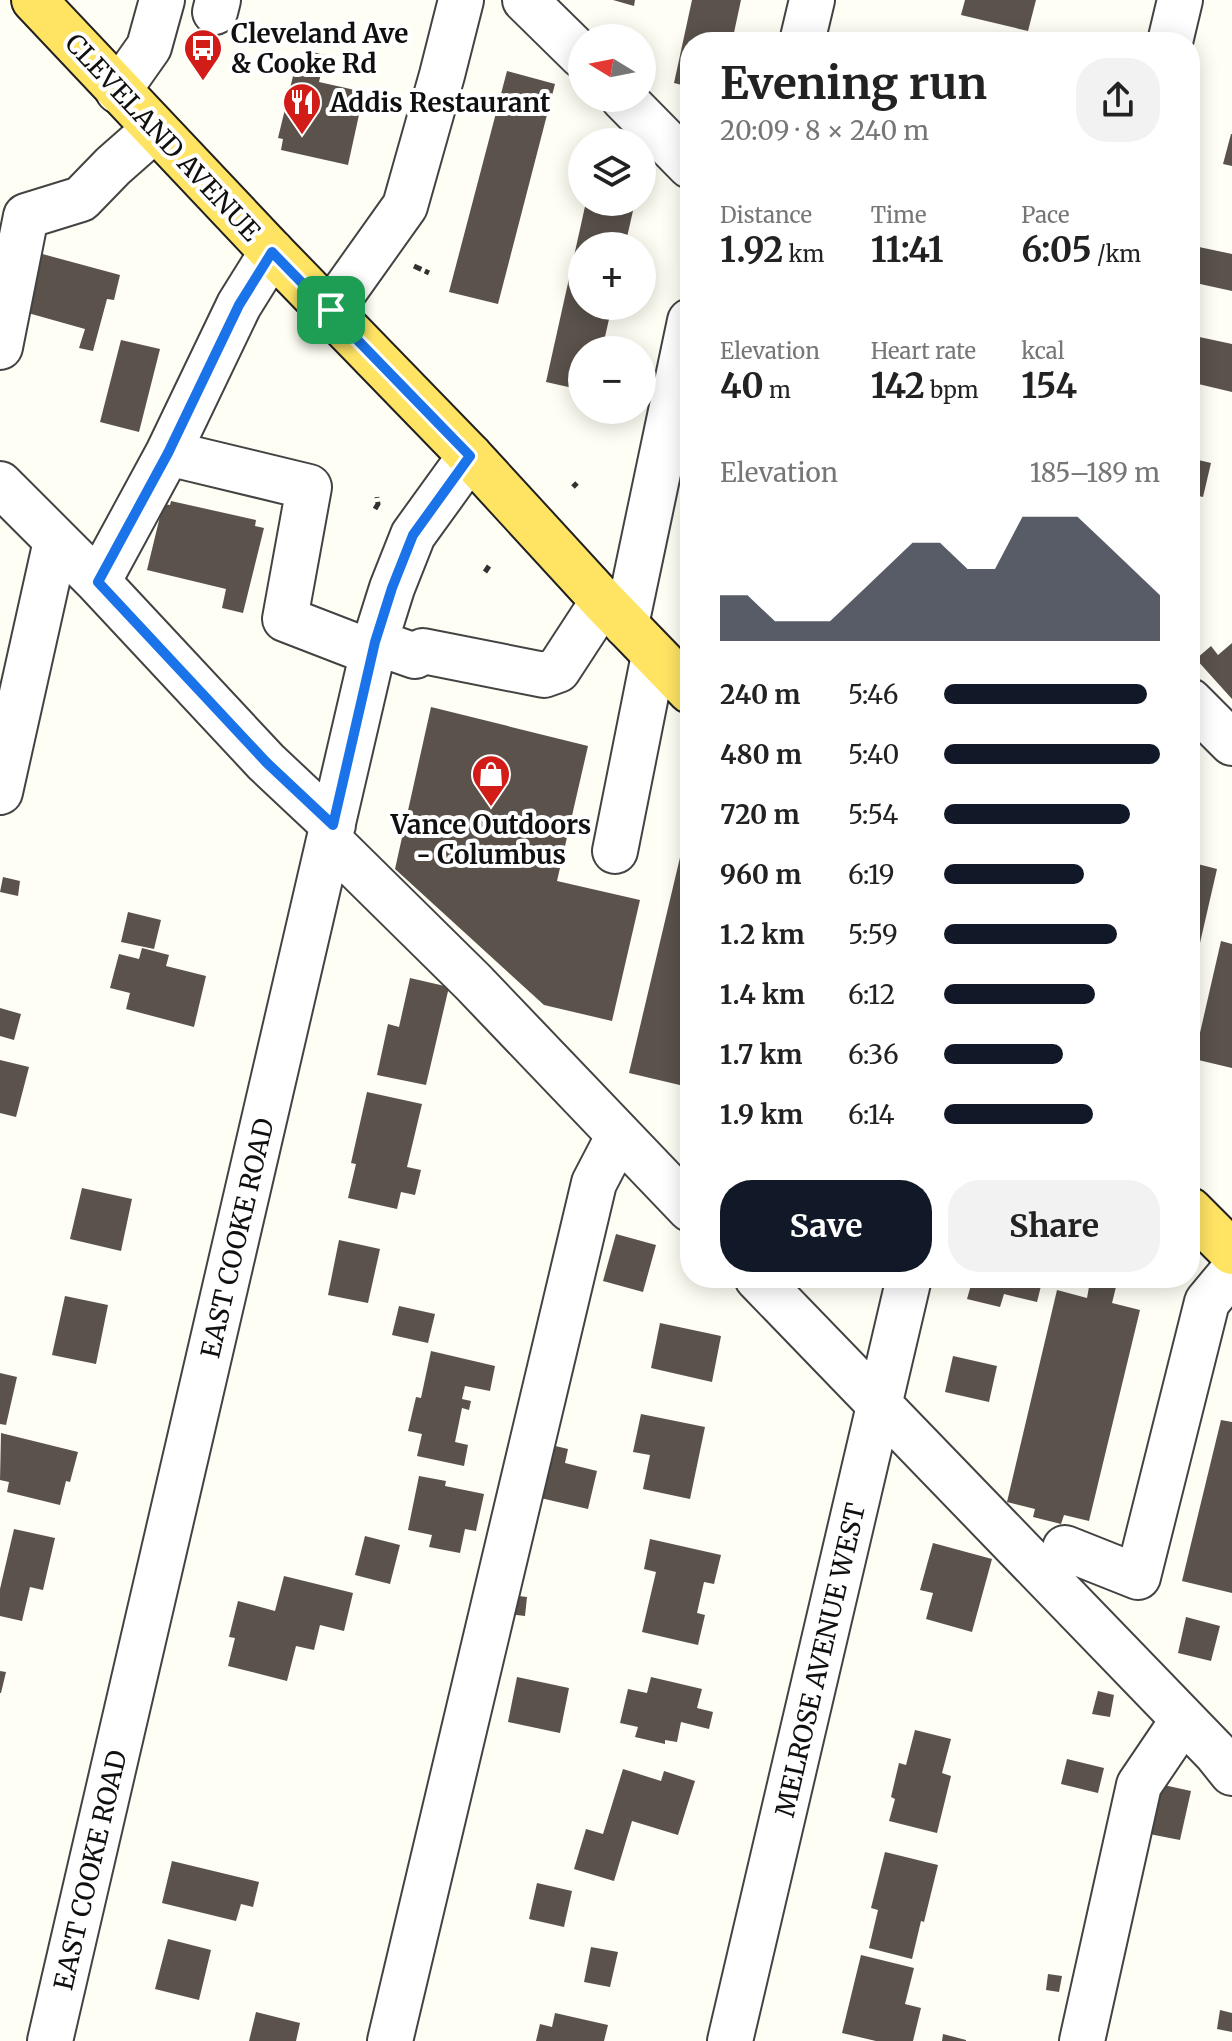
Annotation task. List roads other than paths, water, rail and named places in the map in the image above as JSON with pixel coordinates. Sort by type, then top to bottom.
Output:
[{"type":"main road","name":"CLEVELAND AVENUE","points":[[34,0],[680,681]]},
{"type":"main road","points":[[1200,1220],[1232,1252]]},
{"type":"street","points":[[118,91],[149,47],[162,0]]},
{"type":"street","points":[[331,310],[405,206],[461,0]]},
{"type":"street","points":[[525,0],[568,42]]},
{"type":"street","points":[[804,32],[812,0]]},
{"type":"street","points":[[1172,32],[1180,0]]},
{"type":"street","points":[[637,112],[680,156]]},
{"type":"street","points":[[0,347],[26,216],[81,199],[155,129]]},
{"type":"street","points":[[98,582],[168,453],[239,305],[272,252]]},
{"type":"street","points":[[615,851],[628,627],[680,370]]},
{"type":"street","points":[[168,453],[309,487],[285,619],[374,648],[415,656],[423,651],[544,675],[558,670],[628,627]]},
{"type":"street","name":"EAST COOKE ROAD","points":[[50,2041],[374,648],[392,588],[413,535],[470,456]]},
{"type":"street","points":[[0,484],[98,582],[680,1199]]},
{"type":"street","points":[[0,792],[56,541]]},
{"type":"street","points":[[1200,711],[1232,743]]},
{"type":"street","points":[[390,2041],[594,1183],[619,1135]]},
{"type":"street","points":[[1065,1548],[1138,1577],[1207,1302],[1232,1272]]},
{"type":"street","points":[[767,1288],[1232,1773]]},
{"type":"street","name":"MELROSE AVENUE WEST","points":[[730,2041],[880,1406],[902,1288]]},
{"type":"street","points":[[1082,2041],[1139,1785],[1183,1720]]},
{"type":"place","name":"Cleveland Ave & Cooke Rd","points":[[203,82]]},
{"type":"place","name":"Addis Restaurant","points":[[302,136]]},
{"type":"place","name":"Vance Outdoors - Columbus","points":[[491,808]]}]
